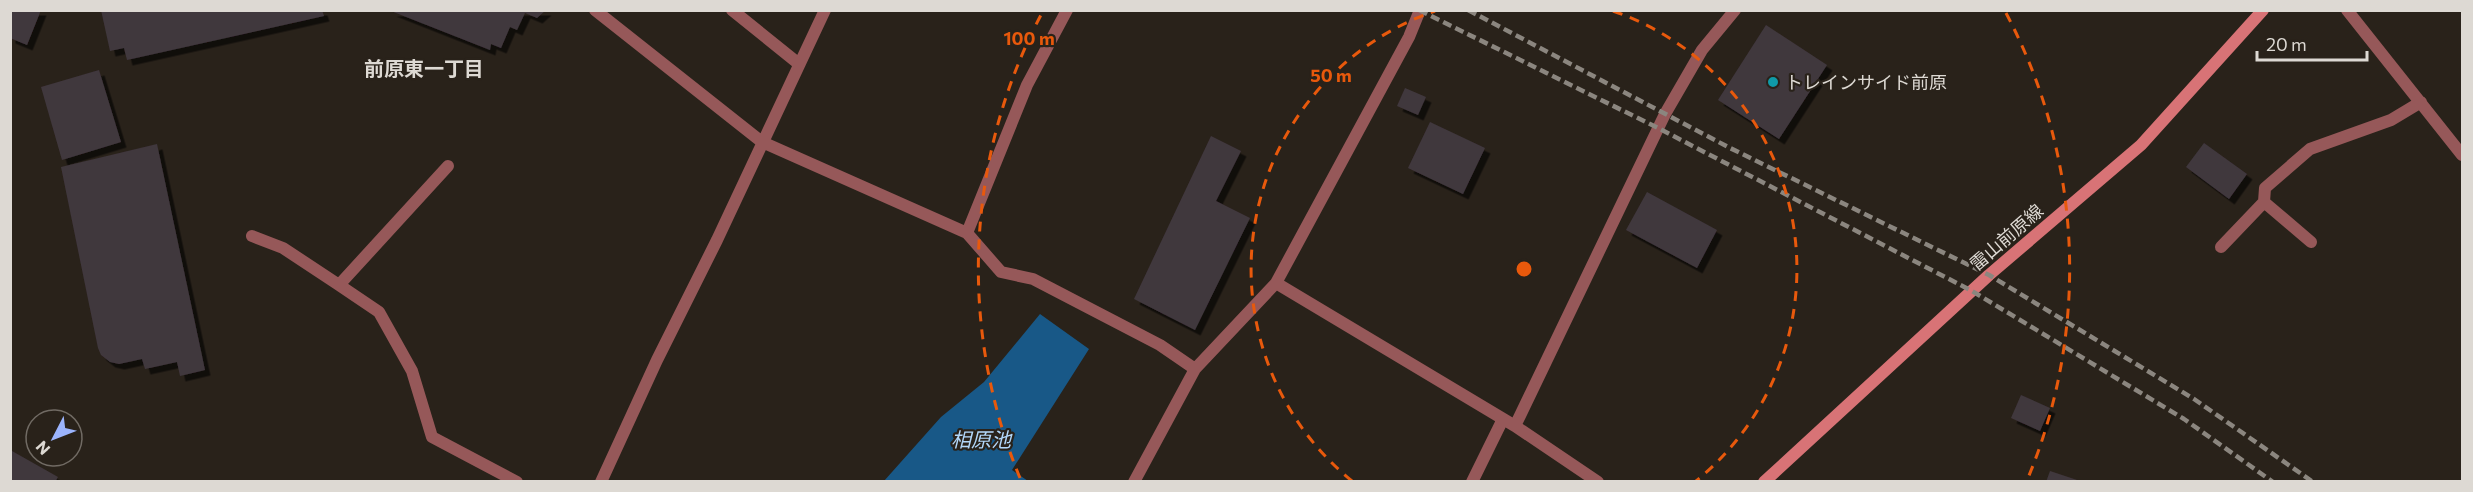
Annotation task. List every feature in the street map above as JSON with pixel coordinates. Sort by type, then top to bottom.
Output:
[{"type":"main road","name":"雷山前原線","points":[[1764,482],[1989,275],[2141,145],[2263,10]]},
{"type":"street","points":[[595,10],[762,142],[967,233],[1001,272],[1033,279],[1161,345],[1195,369]]},
{"type":"street","points":[[732,10],[799,64]]},
{"type":"street","points":[[601,482],[825,10]]},
{"type":"street","points":[[967,233],[1027,85],[1067,10]]},
{"type":"street","points":[[1134,482],[1195,369],[1276,283],[1409,37],[1420,10]]},
{"type":"street","points":[[1515,426],[1665,114],[1702,50],[1736,10]]},
{"type":"street","points":[[2347,10],[2463,155]]},
{"type":"street","points":[[2222,247],[2264,202],[2265,188],[2310,149],[2391,120],[2421,102]]},
{"type":"street","points":[[339,285],[448,166]]},
{"type":"street","points":[[2264,202],[2311,242]]},
{"type":"street","points":[[252,236],[283,248],[379,312],[412,371],[432,436],[517,482]]},
{"type":"street","points":[[1276,283],[1515,426],[1598,482]]},
{"type":"street","points":[[1472,482],[1503,419]]},
{"type":"water","name":"相原池","points":[[1040,314],[1089,349],[1012,470],[1028,481],[884,481],[941,417],[984,382]]},
{"type":"building","points":[[10,10],[41,10],[27,45],[10,38]]},
{"type":"building","points":[[101,10],[322,10],[324,16],[127,60],[124,48],[110,51]]},
{"type":"building","points":[[546,10],[537,18],[525,13],[517,30],[510,27],[501,48],[491,44],[490,50],[391,11]]},
{"type":"building","name":"トレインサイド前原","points":[[1766,25],[1827,65],[1779,139],[1718,100]]},
{"type":"building","points":[[99,70],[121,142],[62,160],[41,87]]},
{"type":"building","points":[[1405,88],[1426,97],[1418,115],[1397,106]]},
{"type":"building","points":[[1430,122],[1485,148],[1463,194],[1408,168]]},
{"type":"building","points":[[1211,136],[1241,151],[1216,201],[1250,218],[1195,330],[1134,299]]},
{"type":"building","points":[[2204,143],[2247,174],[2229,199],[2186,167]]},
{"type":"building","points":[[157,144],[205,370],[180,376],[177,362],[145,369],[142,359],[119,364],[110,362],[101,355],[61,167]]},
{"type":"building","points":[[1647,192],[1717,230],[1697,268],[1626,230]]},
{"type":"building","points":[[2021,395],[2050,408],[2040,431],[2011,418]]},
{"type":"building","points":[[12,451],[24,458],[24,468],[42,468],[58,477],[55,482],[10,482]]},
{"type":"building","points":[[2050,471],[2080,481],[2080,482],[2046,482]]},
{"type":"railway","points":[[1419,10],[1658,128],[1972,291],[2184,419],[2273,482]]},
{"type":"railway","points":[[1468,10],[1730,148],[1989,275],[2194,399],[2313,482]]},
{"type":"place","name":"トレインサイド前原","points":[[1773,82]]},
{"type":"district","name":"前原東一丁目","points":[[424,68]]}]
